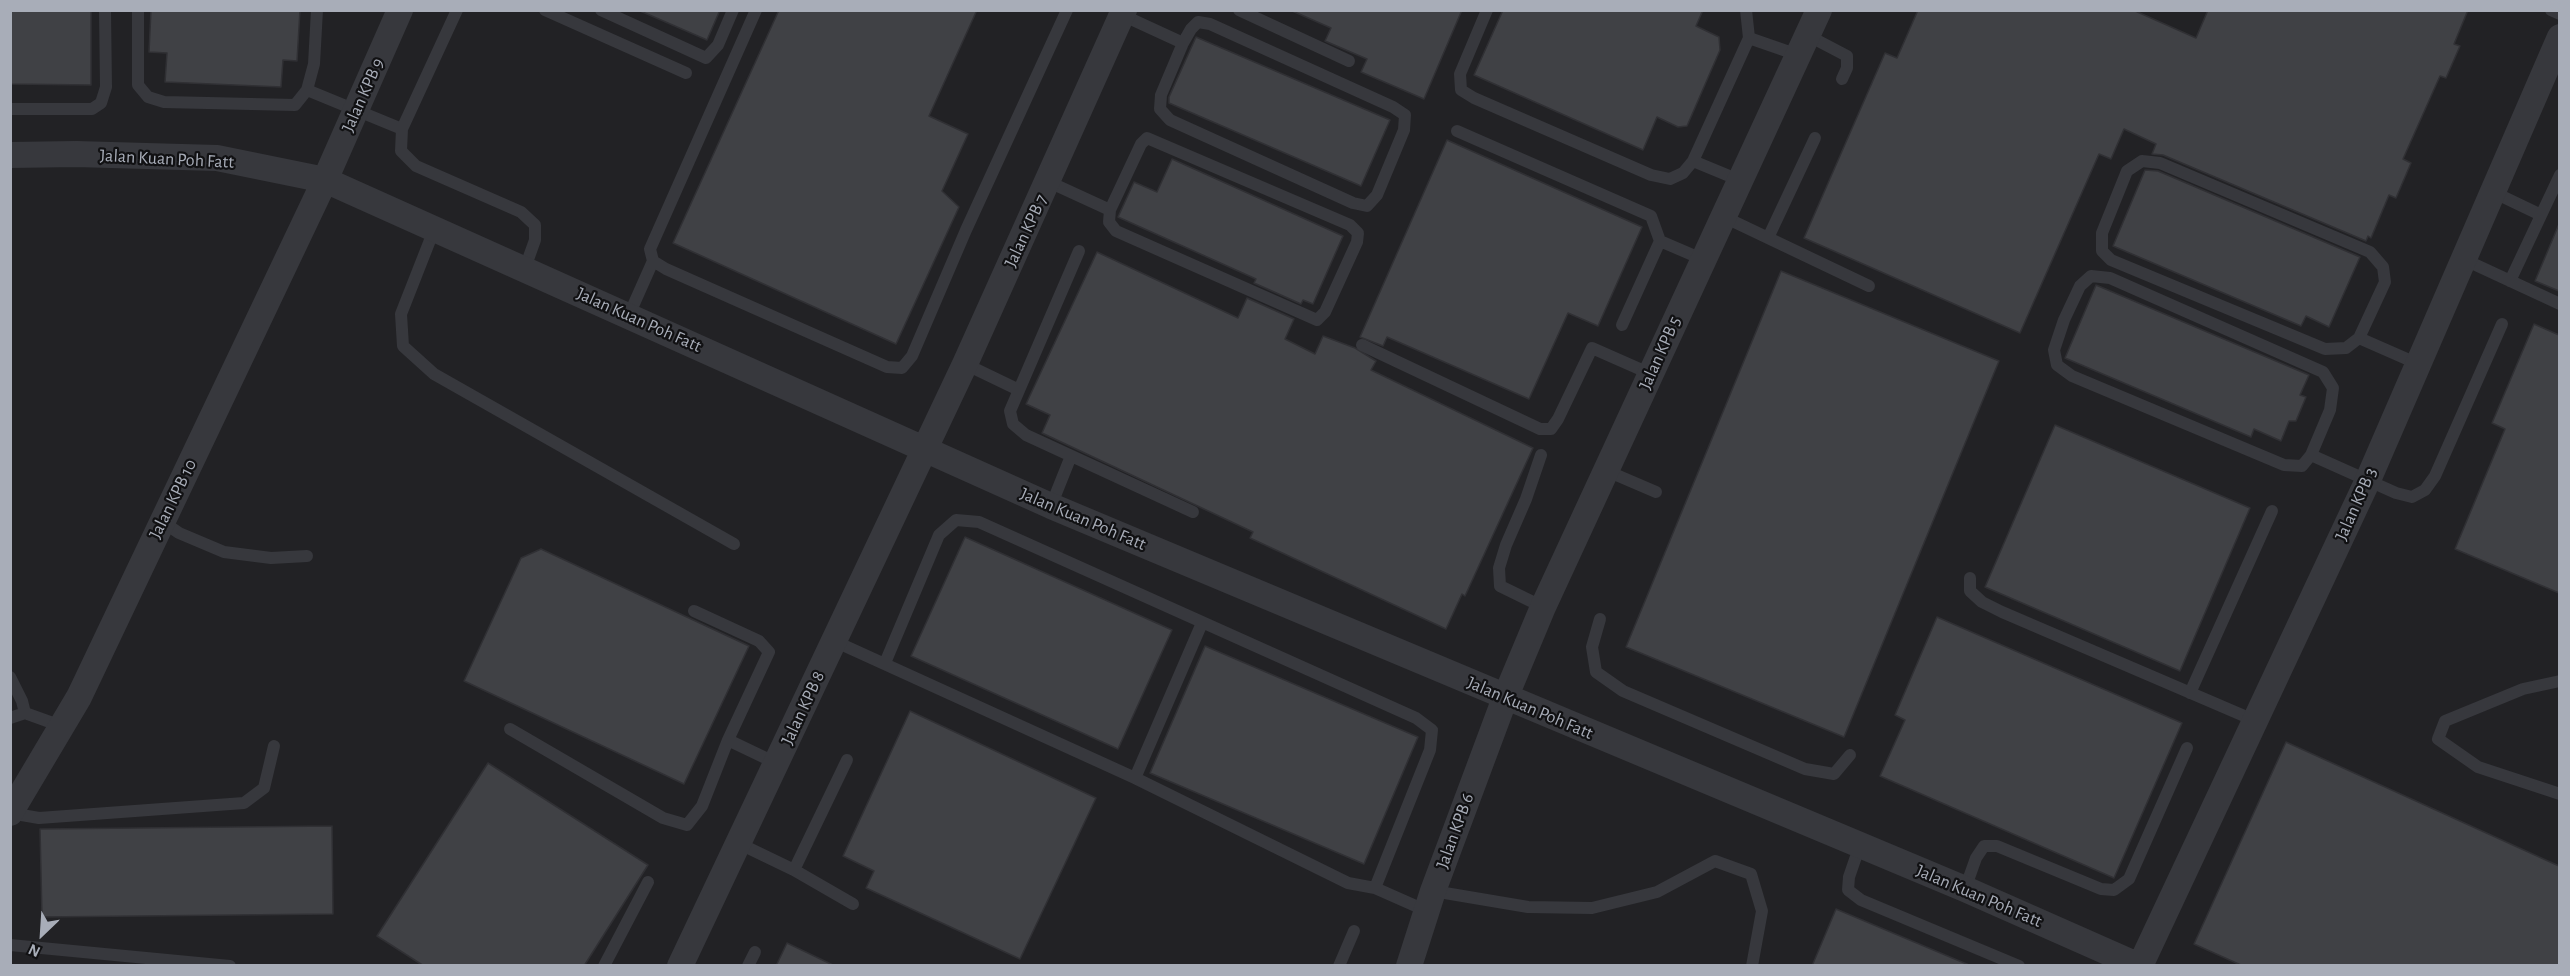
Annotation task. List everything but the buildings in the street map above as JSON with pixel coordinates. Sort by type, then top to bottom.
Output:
[{"type":"street","name":"Jalan KPB 9","points":[[325,180],[400,10]]},
{"type":"street","name":"Jalan KPB 5","points":[[1505,698],[1543,607],[1819,10]]},
{"type":"street","name":"Jalan KPB 7","points":[[924,449],[1049,182],[1120,12]]},
{"type":"street","name":"Jalan KPB 3","points":[[2140,966],[2368,480],[2416,363],[2493,192],[2559,37]]},
{"type":"street","name":"Jalan Kuan Poh Fatt","points":[[10,155],[76,154],[217,158],[325,180],[1051,506],[1965,889],[2140,966]]},
{"type":"street","name":"Jalan KPB 10","points":[[10,813],[79,697],[325,180]]},
{"type":"street","name":"Jalan KPB 8","points":[[680,966],[924,449]]},
{"type":"street","name":"Jalan KPB 6","points":[[1408,966],[1505,698]]},
{"type":"lane","points":[[10,109],[92,109],[101,103],[106,87],[105,10]]},
{"type":"lane","points":[[138,10],[138,85],[148,97],[164,102],[295,105],[307,90],[314,64],[317,10]]},
{"type":"lane","points":[[457,10],[402,129],[400,151],[416,166],[521,212],[535,225],[535,240],[525,268]]},
{"type":"lane","points":[[545,10],[686,73]]},
{"type":"lane","points":[[601,10],[706,58],[718,45],[733,10]]},
{"type":"lane","points":[[629,315],[653,261],[650,249],[756,10]]},
{"type":"lane","points":[[653,261],[666,269],[887,367],[902,368],[912,356],[966,230],[1067,10]]},
{"type":"lane","points":[[1239,10],[1349,61]]},
{"type":"lane","points":[[1487,10],[1460,74],[1461,90],[1474,98],[1651,175],[1670,179],[1683,173],[1693,160],[1749,38],[1746,10]]},
{"type":"lane","points":[[2551,10],[2559,14]]},
{"type":"lane","points":[[1120,12],[1183,43]]},
{"type":"lane","points":[[1198,22],[1210,24],[1393,107],[1405,115],[1404,130],[1377,195],[1367,206],[1353,203],[1170,120],[1160,109],[1161,95],[1183,43],[1198,22]]},
{"type":"lane","points":[[1749,38],[1802,45],[1847,56],[1847,68],[1842,79]]},
{"type":"lane","points":[[307,90],[402,129]]},
{"type":"lane","points":[[1457,131],[1652,216],[1660,241],[1622,325]]},
{"type":"lane","points":[[1147,138],[1350,225],[1358,232],[1357,242],[1325,312],[1317,320],[1116,231],[1109,222],[1110,210],[1141,144],[1147,138]]},
{"type":"lane","points":[[1768,238],[1815,138]]},
{"type":"lane","points":[[1693,160],[1739,180]]},
{"type":"lane","points":[[2142,161],[2160,163],[2370,252],[2383,267],[2385,282],[2359,338],[2346,348],[2325,350],[2111,260],[2102,251],[2102,233],[2127,171],[2142,161]]},
{"type":"lane","points":[[2511,281],[2559,175]]},
{"type":"lane","points":[[1049,182],[1110,210]]},
{"type":"lane","points":[[2493,192],[2541,215]]},
{"type":"lane","points":[[1722,216],[1869,286]]},
{"type":"lane","points":[[434,230],[401,314],[403,346],[434,374],[734,544]]},
{"type":"lane","points":[[1660,241],[1702,260]]},
{"type":"lane","points":[[1079,252],[1010,411],[1013,424],[1026,435],[1193,512]]},
{"type":"lane","points":[[2463,259],[2559,304]]},
{"type":"lane","points":[[2091,276],[2110,278],[2323,372],[2333,388],[2322,432],[2311,455],[2302,466],[2284,465],[2072,376],[2057,365],[2054,350],[2064,320],[2080,286],[2091,276]]},
{"type":"lane","points":[[2311,455],[2396,493],[2412,496],[2425,490],[2435,476],[2502,324]]},
{"type":"lane","points":[[2359,338],[2416,363]]},
{"type":"lane","points":[[1362,345],[1540,429],[1551,429],[1558,419],[1592,348],[1651,374]]},
{"type":"lane","points":[[965,364],[1019,390]]},
{"type":"lane","points":[[1541,455],[1499,568],[1500,586],[1543,607]]},
{"type":"lane","points":[[1051,506],[1071,456]]},
{"type":"lane","points":[[1607,471],[1656,492]]},
{"type":"lane","points":[[2190,693],[2272,511]]},
{"type":"lane","points":[[885,663],[939,535],[956,520],[979,522],[1416,718],[1432,730],[1430,750],[1375,888]]},
{"type":"lane","points":[[163,522],[179,533],[224,552],[271,558],[307,556]]},
{"type":"lane","points":[[1970,578],[1970,591],[1982,602],[2256,721]]},
{"type":"lane","points":[[510,729],[663,818],[687,825],[702,806],[728,740],[769,652],[759,640],[694,611]]},
{"type":"lane","points":[[1599,619],[1592,647],[1596,672],[1623,691],[1805,769],[1834,774],[1851,755]]},
{"type":"lane","points":[[1135,778],[1202,623]]},
{"type":"lane","points":[[834,641],[1135,778],[1348,883],[1430,901],[1527,907],[1592,908],[1657,892],[1715,861],[1751,874],[1761,911],[1752,966]]},
{"type":"lane","points":[[10,677],[22,701],[25,713]]},
{"type":"lane","points":[[2559,681],[2523,689],[2445,721],[2438,739],[2478,767],[2559,794]]},
{"type":"lane","points":[[10,718],[25,713],[61,726]]},
{"type":"lane","points":[[728,740],[776,763]]},
{"type":"lane","points":[[10,813],[39,818],[244,803],[264,788],[274,746]]},
{"type":"lane","points":[[1965,889],[1976,858],[1984,846],[1997,846],[2101,890],[2114,890],[2129,879],[2187,748]]},
{"type":"lane","points":[[794,870],[847,760]]},
{"type":"lane","points":[[738,843],[794,870],[853,904]]},
{"type":"lane","points":[[1860,845],[1849,877],[1848,890],[1861,900],[2019,966]]},
{"type":"lane","points":[[604,966],[648,882]]},
{"type":"lane","points":[[1339,966],[1354,931]]},
{"type":"lane","points":[[10,945],[230,966]]},
{"type":"lane","points":[[748,966],[754,952]]},
{"type":"shaded area","points":[[10,11],[2559,11],[2559,965],[11,965]]}]
